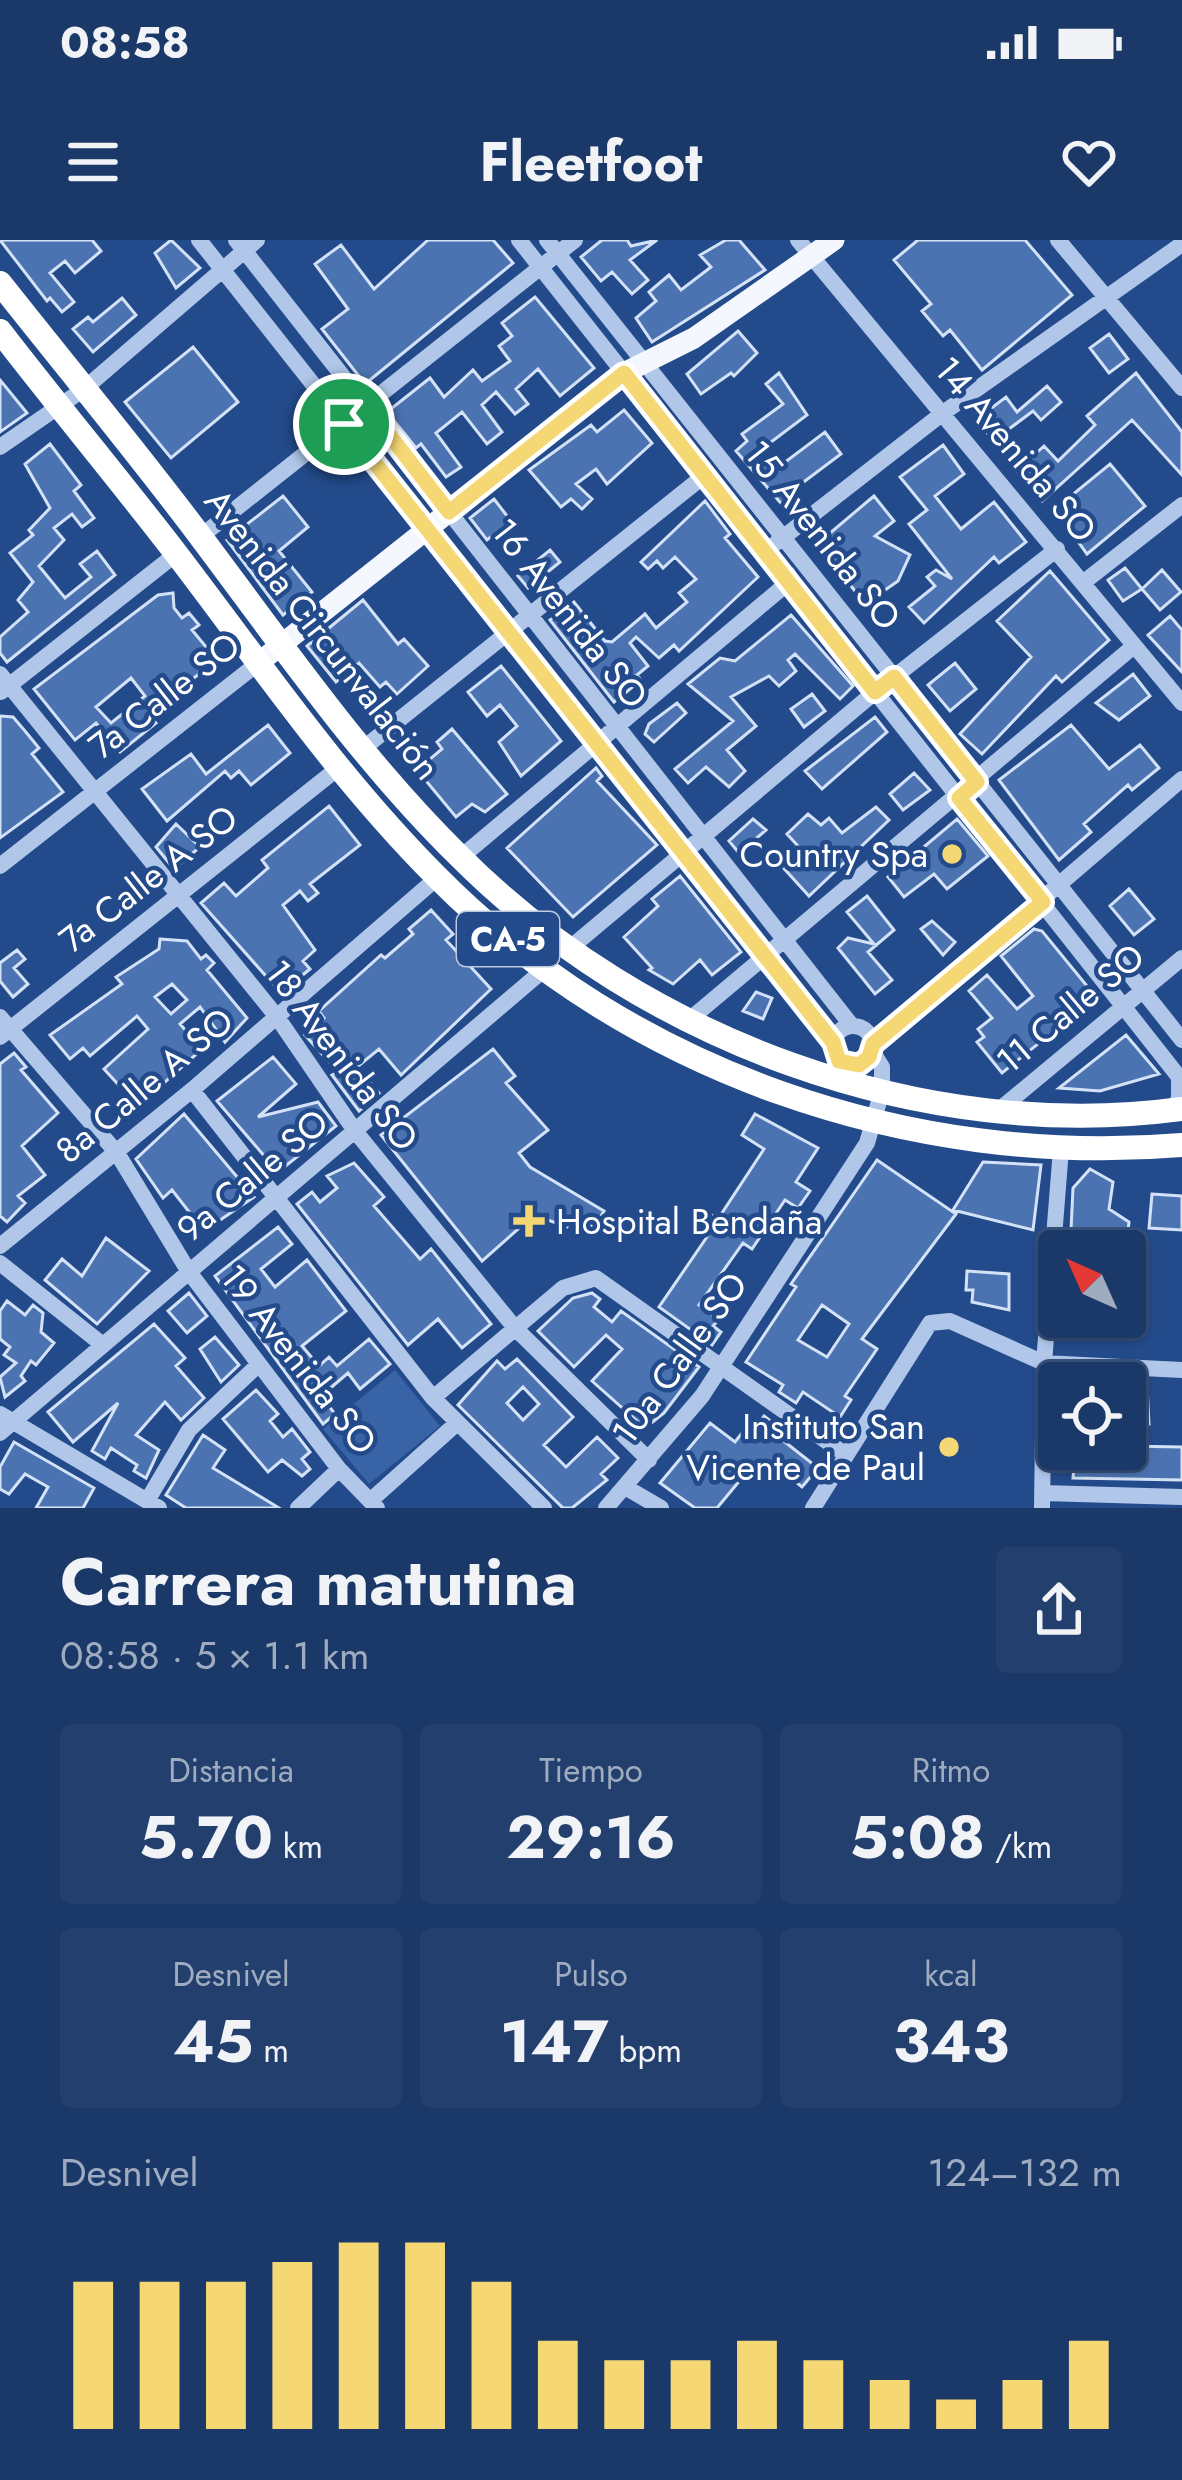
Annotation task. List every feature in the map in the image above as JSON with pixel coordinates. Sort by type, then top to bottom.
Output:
[{"type":"highway","name":"Avenida Circunvalación","points":[[0,284],[200,537],[360,751],[460,858],[569,949],[689,1020],[842,1072],[882,1091],[999,1110],[1178,1115]]},
{"type":"highway","name":"Avenida Circunvalación","points":[[0,331],[338,769],[480,919],[547,967],[610,1010],[703,1060],[813,1107],[979,1143],[1060,1149],[1182,1145]]},
{"type":"highway","points":[[380,817],[395,821],[438,862],[460,858]]},
{"type":"highway","points":[[547,967],[567,960],[587,972],[604,973]]},
{"type":"main road","name":"7a Calle SO","points":[[256,664],[624,373],[694,338],[805,248],[834,240]]},
{"type":"street","name":"16 Avenida SO","points":[[200,240],[833,1042]]},
{"type":"street","name":"15 Avenida SO","points":[[519,240],[1181,1078],[1178,1115]]},
{"type":"street","points":[[200,537],[540,266],[553,247],[575,240]]},
{"type":"street","points":[[1058,240],[1182,388]]},
{"type":"street","name":"16 Avenida SO","points":[[246,244],[449,512],[852,1026]]},
{"type":"street","points":[[0,447],[83,389],[223,270],[246,244]]},
{"type":"street","points":[[766,551],[943,413],[1182,244]]},
{"type":"street","name":"15 Avenida SO","points":[[553,247],[1182,1040]]},
{"type":"street","name":"14 Avenida SO","points":[[805,248],[1182,703]]},
{"type":"street","points":[[360,751],[704,476]]},
{"type":"street","points":[[1084,582],[1182,506]]},
{"type":"street","points":[[460,858],[789,582],[784,537]]},
{"type":"street","points":[[569,949],[682,850],[1057,549]]},
{"type":"street","points":[[3,684],[176,554]]},
{"type":"street","points":[[689,1020],[959,798],[1134,646]]},
{"type":"street","name":"7a Calle SO","points":[[0,866],[256,664]]},
{"type":"street","name":"18 Avenida SO","points":[[3,684],[277,1017],[355,1131],[515,1328],[649,1460]]},
{"type":"street","name":"7a Calle A SO","points":[[3,1028],[338,769]]},
{"type":"street","points":[[872,1048],[868,1033],[852,1026],[840,1030],[833,1042],[842,1072],[865,1062],[872,1048],[1182,778]]},
{"type":"street","name":"8a Calle A SO","points":[[0,1246],[192,1090],[437,878]]},
{"type":"street","name":"11 Calle SO","points":[[999,1110],[1182,958]]},
{"type":"street","name":"9a Calle SO","points":[[4,1423],[103,1345],[547,967]]},
{"type":"street","name":"19 Avenida SO","points":[[3,1028],[117,1153],[189,1272],[339,1469],[374,1505]]},
{"type":"street","name":"10a Calle SO","points":[[606,1508],[701,1396],[875,1124],[882,1067],[872,1048]]},
{"type":"street","points":[[192,1090],[433,1398],[544,1508]]},
{"type":"street","points":[[1044,1362],[1060,1149]]},
{"type":"street","points":[[0,1263],[103,1345]]},
{"type":"street","points":[[433,1398],[563,1288],[586,1277],[612,1286],[845,1455]]},
{"type":"street","points":[[813,1508],[920,1332],[930,1323],[950,1321],[1040,1362]]},
{"type":"street","points":[[4,1423],[153,1504],[189,1430],[258,1365]]},
{"type":"street","points":[[1146,1368],[1182,1370]]},
{"type":"street","points":[[374,1505],[456,1424]]},
{"type":"street","points":[[298,1508],[339,1469]]},
{"type":"street","points":[[1042,1470],[1042,1500],[1182,1497]]},
{"type":"street","points":[[625,1487],[661,1508]]},
{"type":"shaded area","points":[[395,1370],[440,1426],[369,1484],[323,1429]]},
{"type":"building","points":[[0,240],[92,240],[101,251],[75,273],[65,261],[50,273],[74,302],[62,312],[50,298],[47,301]]},
{"type":"building","points":[[171,240],[200,268],[176,288],[155,253]]},
{"type":"building","points":[[428,240],[493,240],[513,263],[365,384],[322,329],[348,309],[315,264],[341,245],[374,289]]},
{"type":"building","points":[[602,240],[627,240],[631,246],[657,240],[630,260],[648,280],[632,294],[612,272],[601,281],[581,257]]},
{"type":"building","points":[[726,240],[739,240],[765,270],[652,342],[636,318],[656,301],[649,292],[669,275],[681,290],[711,267],[700,255]]},
{"type":"building","points":[[918,240],[1025,240],[1072,295],[982,370],[950,330],[943,336],[922,311],[931,304],[894,260]]},
{"type":"building","points":[[535,297],[594,368],[560,396],[538,369],[516,389],[528,404],[515,414],[496,392],[482,405],[502,432],[487,444],[462,412],[436,433],[461,467],[446,477],[421,444],[416,448],[387,412],[430,378],[444,397],[473,370],[482,381],[510,361],[499,346],[512,336],[502,323]]},
{"type":"building","points":[[122,298],[136,315],[93,352],[73,329],[88,317],[93,322]]},
{"type":"building","points":[[738,331],[757,353],[734,376],[731,373],[701,394],[687,374]]},
{"type":"building","points":[[1109,334],[1128,359],[1109,373],[1090,348]]},
{"type":"building","points":[[193,347],[238,402],[171,458],[125,402]]},
{"type":"building","points":[[779,373],[807,415],[755,454],[772,472],[825,432],[841,454],[789,493],[801,507],[791,515],[736,451],[747,441],[742,434],[783,404],[766,384]]},
{"type":"building","points":[[1136,373],[1182,432],[1182,475],[1132,420],[1042,501],[1017,471],[1044,446],[1058,461],[1095,425],[1087,416]]},
{"type":"building","points":[[0,380],[27,413],[0,432]]},
{"type":"building","points":[[1047,386],[1061,402],[1041,420],[1033,411],[993,441],[977,419],[1006,397],[1017,412]]},
{"type":"building","points":[[624,410],[652,443],[607,484],[596,469],[576,484],[592,499],[582,509],[571,499],[561,507],[529,470],[591,425],[597,432]]},
{"type":"building","points":[[50,444],[81,485],[74,491],[94,518],[82,527],[72,514],[54,528],[64,540],[39,566],[65,598],[91,577],[80,564],[97,551],[115,575],[7,662],[0,653],[0,637],[28,612],[18,600],[33,582],[10,553],[33,535],[29,530],[50,508],[25,464]]},
{"type":"building","points":[[943,445],[964,474],[935,496],[961,529],[994,502],[1026,542],[999,563],[994,557],[924,623],[909,607],[935,586],[927,577],[936,570],[952,579],[909,524],[927,510],[900,477]]},
{"type":"building","points":[[1110,464],[1145,506],[1087,554],[1055,509]]},
{"type":"building","points":[[283,496],[308,527],[279,551],[312,592],[283,615],[227,540]]},
{"type":"building","points":[[874,496],[894,521],[875,536],[910,555],[898,581],[865,604],[844,577],[848,574],[817,544]]},
{"type":"building","points":[[494,499],[511,521],[487,540],[470,518]]},
{"type":"building","points":[[705,501],[730,534],[725,538],[758,577],[679,651],[674,645],[659,658],[636,637],[630,643],[648,666],[637,675],[641,680],[614,702],[550,620],[574,602],[605,641],[612,642],[645,614],[656,628],[687,602],[679,593],[696,579],[675,557],[663,568],[657,561],[648,569],[641,562]]},
{"type":"building","points":[[550,550],[560,562],[528,588],[518,576]]},
{"type":"building","points":[[1125,568],[1142,589],[1123,601],[1108,580]]},
{"type":"building","points":[[1162,570],[1181,592],[1160,610],[1142,589]]},
{"type":"building","points":[[1050,571],[1109,640],[1062,682],[1056,676],[982,754],[960,734],[1031,657],[997,621]]},
{"type":"building","points":[[173,593],[174,608],[182,618],[189,613],[199,625],[192,630],[217,660],[177,691],[181,697],[168,707],[163,700],[147,713],[156,723],[120,752],[96,723],[75,740],[34,689],[158,595]],"holes":[[[131,678],[145,696],[111,723],[96,707]]]},
{"type":"building","points":[[363,600],[398,644],[404,639],[428,666],[397,694],[386,682],[380,687],[359,663],[336,682],[307,646]]},
{"type":"building","points":[[791,615],[853,686],[840,699],[795,654],[788,660],[796,671],[779,686],[769,676],[731,697],[756,726],[727,750],[745,771],[729,787],[706,767],[688,783],[675,769],[733,721],[688,684],[720,658],[735,661]]},
{"type":"building","points":[[1170,616],[1182,630],[1182,672],[1148,635]]},
{"type":"building","points":[[955,663],[976,689],[950,711],[928,685]]},
{"type":"building","points":[[501,666],[561,741],[521,776],[499,742],[517,726],[500,705],[487,716],[468,692]]},
{"type":"building","points":[[1133,674],[1150,696],[1119,720],[1096,703]]},
{"type":"building","points":[[812,694],[825,711],[804,727],[791,709]]},
{"type":"building","points":[[677,703],[686,713],[654,742],[645,734],[649,724]]},
{"type":"building","points":[[0,716],[13,717],[25,731],[39,748],[32,754],[63,792],[0,838]]},
{"type":"building","points":[[875,717],[887,732],[822,789],[805,771]]},
{"type":"building","points":[[268,725],[290,753],[251,785],[239,771],[231,778],[225,771],[167,821],[142,789],[191,754],[206,774]]},
{"type":"building","points":[[1071,725],[1109,769],[1140,745],[1159,768],[1132,790],[1128,785],[1084,824],[1091,832],[1059,860],[999,780]]},
{"type":"building","points":[[452,729],[507,794],[485,812],[472,804],[456,817],[417,770],[442,749],[437,742]]},
{"type":"building","points":[[596,768],[602,776],[597,781],[657,845],[573,917],[507,848]]},
{"type":"building","points":[[914,773],[930,790],[903,810],[890,794]]},
{"type":"building","points":[[329,806],[360,845],[310,884],[318,893],[308,901],[300,891],[283,905],[315,950],[303,961],[310,969],[281,993],[201,903],[224,883],[236,896],[268,868],[262,860]]},
{"type":"building","points":[[876,807],[889,820],[809,896],[778,862],[798,846],[787,834],[808,814],[821,825],[829,818],[842,833]]},
{"type":"building","points":[[753,819],[766,830],[739,853],[729,841]]},
{"type":"building","name":"Country Spa","points":[[957,819],[988,856],[947,889],[934,874],[904,897],[888,877]]},
{"type":"building","points":[[176,824],[200,847],[174,869],[156,847]]},
{"type":"building","points":[[680,876],[741,952],[712,975],[700,960],[673,984],[649,970],[652,968],[624,937],[658,906],[652,899]]},
{"type":"building","points":[[1129,889],[1154,919],[1134,935],[1110,906]]},
{"type":"building","points":[[867,896],[894,930],[868,952],[892,980],[875,994],[838,948],[848,938],[874,944],[847,912]]},
{"type":"building","points":[[431,910],[453,934],[446,940],[491,989],[401,1075],[379,1049],[357,1067],[379,1093],[359,1111],[332,1075],[338,1072],[305,1035],[324,1018],[319,1011],[381,955],[385,958],[413,934],[409,929]]},
{"type":"building","points":[[932,921],[955,942],[943,955],[921,929]]},
{"type":"building","points":[[1034,929],[1042,931],[1096,997],[1002,1073],[977,1042],[984,1037],[978,1029],[992,1018],[969,991],[987,975],[1017,1009],[1033,996],[1001,956]]},
{"type":"building","points":[[160,939],[187,941],[201,959],[206,955],[214,963],[207,970],[247,1018],[225,1042],[200,1007],[180,1024],[202,1049],[138,1106],[104,1069],[148,1029],[137,1016],[90,1056],[83,1048],[70,1059],[50,1035],[122,984],[116,977],[159,949]],"holes":[[[172,984],[187,1000],[171,1014],[155,997]]]},
{"type":"building","points":[[17,950],[25,959],[14,968],[28,984],[13,997],[0,981],[0,963]]},
{"type":"building","points":[[756,992],[772,998],[763,1019],[743,1011]]},
{"type":"building","points":[[1126,1035],[1159,1074],[1100,1091],[1059,1088]]},
{"type":"building","points":[[493,1049],[515,1076],[506,1083],[548,1130],[519,1153],[530,1167],[604,1211],[594,1228],[574,1215],[567,1227],[534,1215],[482,1261],[381,1135]]},
{"type":"building","points":[[14,1053],[26,1067],[21,1070],[58,1113],[22,1146],[45,1175],[18,1196],[25,1203],[7,1222],[0,1216],[0,1064]]},
{"type":"building","points":[[273,1057],[296,1084],[258,1117],[318,1102],[336,1126],[278,1172],[217,1101]]},
{"type":"building","points":[[184,1114],[254,1197],[204,1231],[172,1190],[163,1198],[136,1159]]},
{"type":"building","points":[[755,1114],[818,1148],[796,1182],[810,1191],[798,1208],[785,1200],[752,1249],[743,1243],[699,1305],[719,1319],[713,1326],[721,1332],[712,1345],[659,1307],[709,1234],[701,1229],[711,1215],[718,1219],[764,1149],[742,1135]]},
{"type":"building","points":[[877,1160],[956,1214],[862,1339],[877,1349],[845,1396],[851,1400],[840,1417],[803,1392],[796,1403],[779,1392],[783,1385],[746,1362],[796,1287],[791,1284]],"holes":[[[822,1305],[849,1324],[827,1357],[798,1340]]]},
{"type":"building","points":[[983,1162],[1041,1165],[1033,1230],[953,1210]]},
{"type":"building","points":[[354,1163],[384,1197],[374,1206],[420,1259],[431,1249],[491,1324],[462,1348],[438,1319],[408,1345],[297,1204],[312,1192],[320,1202],[337,1188],[327,1176]]},
{"type":"building","points":[[1090,1169],[1113,1182],[1109,1209],[1129,1222],[1128,1230],[1071,1230],[1073,1188]]},
{"type":"building","points":[[1152,1194],[1182,1196],[1182,1230],[1149,1228]]},
{"type":"building","points":[[278,1227],[292,1244],[261,1269],[275,1287],[307,1260],[346,1311],[302,1346],[319,1366],[329,1357],[337,1366],[369,1339],[390,1364],[360,1389],[348,1373],[321,1396],[335,1414],[323,1424],[215,1276]]},
{"type":"building","points":[[106,1238],[149,1271],[97,1324],[45,1280],[62,1259],[82,1276]]},
{"type":"building","points":[[967,1271],[1009,1274],[1009,1310],[972,1302],[973,1290],[966,1290]]},
{"type":"building","points":[[189,1293],[207,1316],[187,1333],[168,1311]]},
{"type":"building","points":[[592,1293],[600,1299],[594,1307],[612,1322],[621,1311],[699,1367],[664,1413],[645,1428],[592,1381],[622,1349],[606,1335],[574,1367],[538,1331],[573,1298]]},
{"type":"building","points":[[7,1301],[25,1315],[33,1305],[43,1313],[41,1332],[54,1343],[36,1365],[31,1361],[21,1376],[25,1381],[5,1397],[0,1377],[16,1363],[4,1355],[10,1347],[0,1339],[0,1311]]},
{"type":"building","points":[[154,1324],[185,1358],[176,1366],[204,1398],[181,1420],[165,1402],[136,1435],[159,1450],[146,1478],[134,1471],[137,1465],[111,1448],[105,1459],[92,1451],[118,1403],[73,1442],[48,1412]]},
{"type":"building","points":[[215,1337],[239,1365],[221,1382],[200,1349]]},
{"type":"building","points":[[517,1359],[573,1417],[544,1445],[566,1467],[597,1437],[618,1458],[601,1474],[607,1480],[572,1508],[563,1508],[458,1405],[497,1361],[505,1369]],"holes":[[[523,1387],[539,1404],[523,1420],[507,1403]]]},
{"type":"building","points":[[256,1390],[278,1414],[270,1421],[283,1437],[292,1429],[310,1452],[302,1459],[310,1469],[302,1476],[282,1460],[268,1472],[223,1419]]},
{"type":"building","points":[[764,1416],[781,1429],[776,1435],[818,1468],[802,1487],[782,1471],[776,1478],[756,1461],[717,1508],[695,1508],[660,1483],[710,1423],[735,1442],[742,1433],[748,1437]]},
{"type":"building","points":[[203,1435],[225,1450],[213,1468],[279,1508],[186,1508],[166,1495]]},
{"type":"building","points":[[14,1442],[94,1488],[83,1508],[36,1508],[48,1487],[25,1474],[9,1494],[0,1489],[0,1467]]},
{"type":"building","points":[[1146,1446],[1182,1447],[1182,1480],[1073,1478],[1074,1470],[1146,1470]]},
{"type":"place","name":"Country Spa","points":[[952,854]]},
{"type":"place","name":"Hospital Bendaña","points":[[529,1221]]},
{"type":"place","name":"Instituto San Vicente de Paul","points":[[949,1447]]},
{"type":"route","points":[[624,373],[875,692],[894,677],[977,782],[959,798],[1043,902],[873,1044],[865,1062],[852,1066],[839,1061],[833,1042],[344,424],[367,406],[449,512],[624,373]]}]
